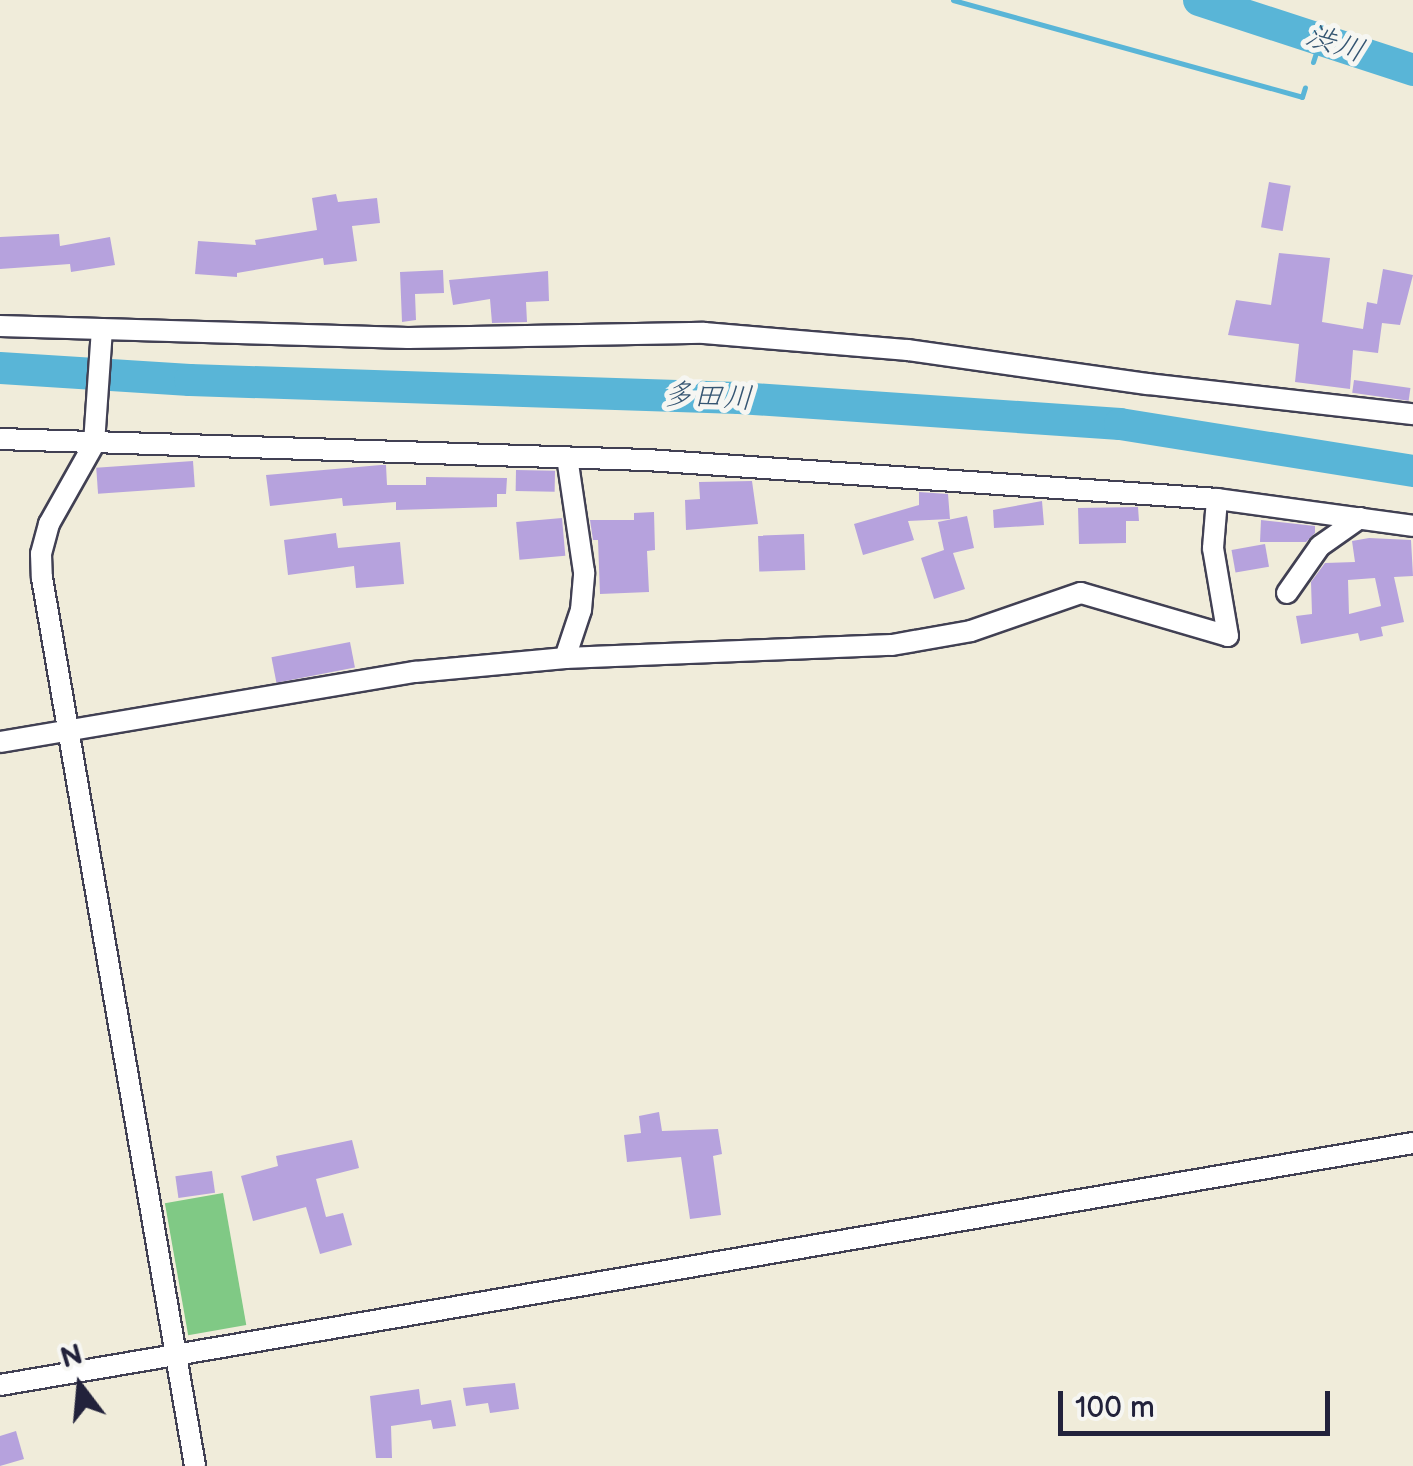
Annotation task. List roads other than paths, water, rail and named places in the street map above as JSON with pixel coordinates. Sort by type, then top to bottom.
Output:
[{"type":"street","points":[[0,326],[101,334],[408,338],[704,334],[908,350],[1148,384],[1413,414]]},
{"type":"street","points":[[101,334],[95,438],[49,524],[42,554],[68,731],[195,1466]]},
{"type":"street","points":[[0,440],[95,438],[567,457],[1217,499],[1413,526]]},
{"type":"street","points":[[565,658],[580,610],[584,572],[567,457]]},
{"type":"street","points":[[0,742],[415,672],[565,658],[892,646],[971,631],[1080,593],[1228,636],[1213,548],[1217,499]]},
{"type":"street","points":[[1287,593],[1320,546],[1360,518]]},
{"type":"street","points":[[0,1385],[1413,1143]]},
{"type":"waterway","points":[[953,0],[1302,97],[1305,87]]},
{"type":"waterway","name":"渋川","points":[[1199,0],[1413,70]]},
{"type":"waterway","points":[[1313,62],[1321,38]]},
{"type":"waterway","name":"多田川","points":[[0,368],[190,380],[739,398],[1120,424],[1413,471]]}]
